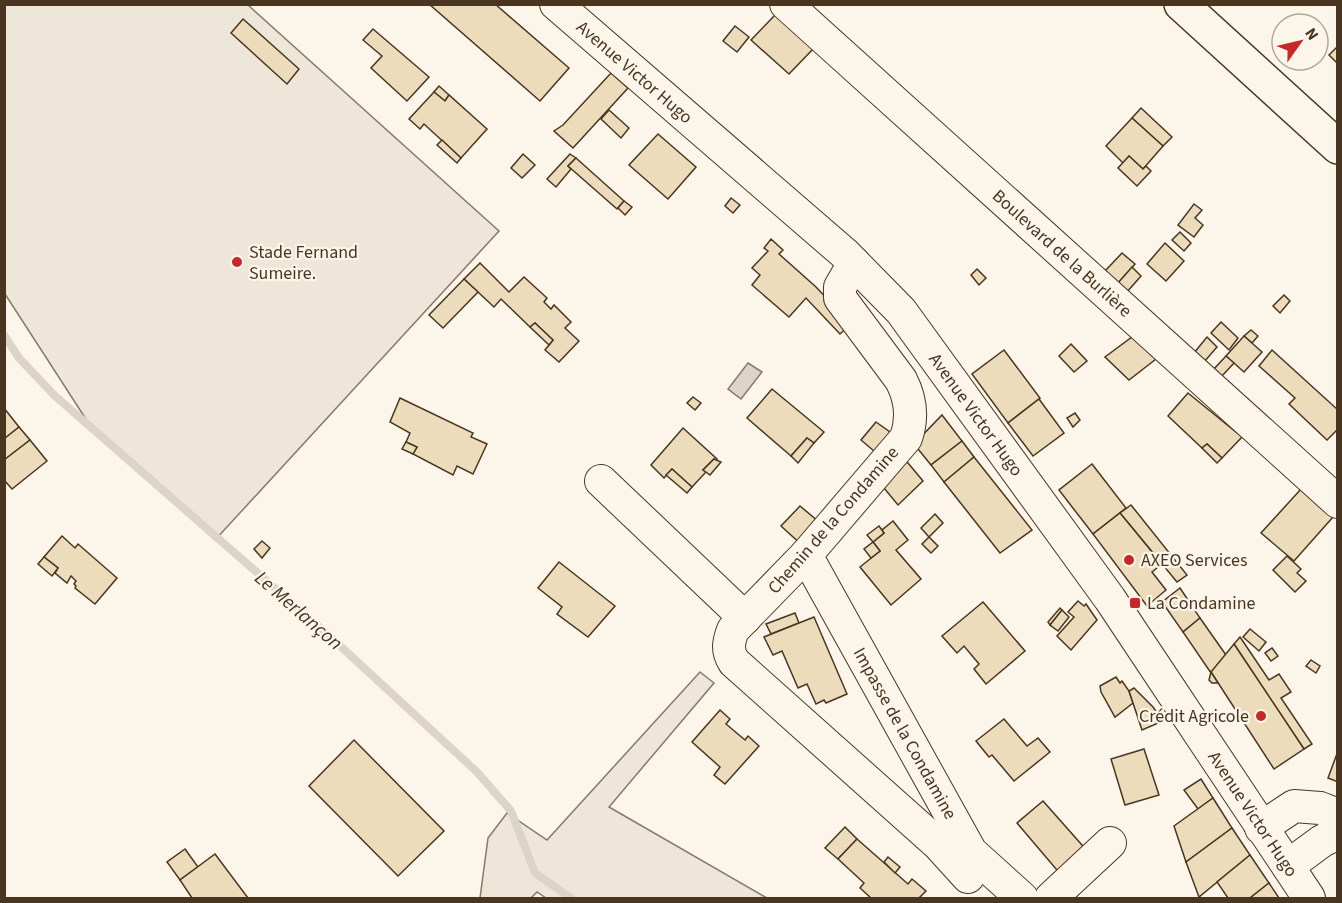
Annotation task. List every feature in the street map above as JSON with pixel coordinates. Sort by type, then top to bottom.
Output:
[{"type":"main road","points":[[1181,4],[1338,147]]},
{"type":"street","name":"Avenue Victor Hugo","points":[[556,4],[854,263],[901,310],[1110,599],[1309,898]]},
{"type":"street","name":"Boulevard de la Burlière","points":[[786,4],[1338,502]]},
{"type":"street","name":"Chemin de la Condamine","points":[[854,263],[840,286],[840,298],[907,391],[910,404],[909,428],[906,438],[806,555],[733,630],[729,641],[729,653],[734,662],[938,844],[968,878]]},
{"type":"street","points":[[601,481],[745,618]]},
{"type":"street","name":"Impasse de la Condamine","points":[[806,555],[971,852],[1022,898]]},
{"type":"street","points":[[1261,828],[1294,806],[1320,808],[1338,815]]},
{"type":"street","points":[[1288,866],[1322,841],[1338,833]]},
{"type":"street","points":[[1051,898],[1110,843]]},
{"type":"shaded area","name":"Stade Fernand Sumeire.","points":[[4,5],[248,5],[499,231],[215,540],[91,427],[5,294]]},
{"type":"shaded area","points":[[748,363],[762,372],[741,399],[728,389]]},
{"type":"shaded area","points":[[700,672],[714,683],[609,807],[767,898],[546,898],[537,892],[531,898],[480,898],[488,838],[507,813],[547,840]]},
{"type":"building","points":[[429,4],[495,4],[569,68],[540,101]]},
{"type":"building","points":[[775,15],[813,49],[789,74],[751,40]]},
{"type":"building","points":[[243,19],[299,69],[287,84],[231,33]]},
{"type":"building","points":[[735,26],[749,37],[737,52],[723,41]]},
{"type":"building","points":[[373,29],[429,77],[407,101],[371,68],[382,56],[363,40]]},
{"type":"building","points":[[1338,46],[1338,64],[1330,56]]},
{"type":"building","points":[[611,73],[628,88],[573,148],[554,131],[563,125]]},
{"type":"building","points":[[439,86],[449,95],[445,101],[434,92]]},
{"type":"building","points":[[434,92],[445,101],[449,95],[487,129],[461,158],[424,124],[420,129],[409,119]]},
{"type":"building","points":[[1141,108],[1172,137],[1163,146],[1132,118]]},
{"type":"building","points":[[609,110],[629,128],[621,138],[601,119]]},
{"type":"building","points":[[1132,118],[1163,146],[1143,169],[1129,156],[1123,163],[1106,146]]},
{"type":"building","points":[[658,134],[696,167],[668,199],[629,165]]},
{"type":"building","points":[[442,140],[461,158],[457,163],[437,145]]},
{"type":"building","points":[[523,154],[535,165],[522,178],[511,168]]},
{"type":"building","points":[[570,154],[576,158],[568,166],[571,169],[556,187],[547,179]]},
{"type":"building","points":[[1129,156],[1143,169],[1146,166],[1151,171],[1137,186],[1118,168]]},
{"type":"building","points":[[576,158],[624,201],[617,209],[568,166]]},
{"type":"building","points":[[731,198],[740,205],[733,213],[725,206]]},
{"type":"building","points":[[624,201],[632,207],[625,215],[618,208]]},
{"type":"building","points":[[1194,204],[1202,210],[1195,218],[1203,225],[1194,237],[1178,225]]},
{"type":"building","points":[[1180,232],[1191,243],[1184,251],[1172,240]]},
{"type":"building","points":[[771,239],[783,250],[779,254],[816,287],[851,324],[840,334],[806,298],[789,317],[752,285],[760,275],[752,268],[768,251],[764,248]]},
{"type":"building","points":[[1165,243],[1184,261],[1166,281],[1147,264]]},
{"type":"building","points":[[1122,253],[1135,264],[1118,283],[1105,271]]},
{"type":"building","points":[[480,263],[509,292],[524,277],[547,298],[544,302],[551,309],[554,305],[571,322],[565,328],[579,341],[559,362],[545,350],[553,340],[535,323],[530,327],[501,299],[494,307],[464,279]]},
{"type":"building","points":[[1132,267],[1141,276],[1126,293],[1118,283]]},
{"type":"building","points":[[977,269],[986,278],[979,285],[971,275]]},
{"type":"building","points":[[464,279],[478,292],[443,328],[429,315]]},
{"type":"building","points":[[1284,295],[1290,301],[1280,313],[1273,306]]},
{"type":"building","points":[[1221,322],[1238,338],[1229,350],[1211,333]]},
{"type":"building","points":[[535,323],[553,340],[549,345],[530,327]]},
{"type":"building","points":[[1251,330],[1258,336],[1252,343],[1244,336]]},
{"type":"building","points":[[1244,336],[1262,352],[1244,372],[1226,356]]},
{"type":"building","points":[[1132,337],[1156,359],[1129,380],[1105,357]]},
{"type":"building","points":[[1207,337],[1217,347],[1204,362],[1194,353]]},
{"type":"building","points":[[1071,344],[1087,361],[1074,372],[1059,356]]},
{"type":"building","points":[[1004,350],[1040,398],[1008,423],[972,374]]},
{"type":"building","points":[[1272,350],[1338,410],[1338,429],[1327,440],[1289,404],[1295,398],[1259,366]]},
{"type":"building","points":[[1226,356],[1234,363],[1221,377],[1213,370]]},
{"type":"building","points":[[772,389],[824,432],[814,443],[807,438],[791,456],[747,418]]},
{"type":"building","points":[[1188,393],[1242,437],[1222,458],[1207,444],[1202,448],[1168,416]]},
{"type":"building","points":[[693,397],[701,403],[695,410],[687,403]]},
{"type":"building","points":[[400,398],[473,433],[471,437],[487,444],[473,474],[457,466],[453,475],[413,454],[417,447],[406,442],[410,433],[390,422]]},
{"type":"building","points":[[1039,399],[1064,433],[1033,456],[1008,423]]},
{"type":"building","points":[[4,408],[19,427],[4,439]]},
{"type":"building","points":[[1075,413],[1080,420],[1073,427],[1067,418]]},
{"type":"building","points":[[942,415],[962,441],[931,465],[914,444]]},
{"type":"building","points":[[876,422],[897,437],[881,457],[861,440]]},
{"type":"building","points":[[19,427],[30,440],[4,460],[4,439]]},
{"type":"building","points":[[683,428],[717,459],[716,461],[714,459],[703,470],[706,472],[692,487],[672,469],[664,478],[651,465]]},
{"type":"building","points":[[807,438],[814,443],[798,463],[791,456]]},
{"type":"building","points":[[30,440],[47,461],[12,489],[4,480],[4,460]]},
{"type":"building","points":[[962,441],[974,457],[944,482],[931,465]]},
{"type":"building","points":[[406,442],[417,447],[413,454],[402,449]]},
{"type":"building","points":[[1207,444],[1222,458],[1217,463],[1202,448]]},
{"type":"building","points":[[903,457],[923,481],[898,505],[879,482]]},
{"type":"building","points":[[974,457],[1032,530],[1000,553],[944,482]]},
{"type":"building","points":[[714,459],[721,462],[710,475],[703,470]]},
{"type":"building","points":[[1092,464],[1126,508],[1093,534],[1059,490]]},
{"type":"building","points":[[672,469],[692,487],[687,493],[666,475]]},
{"type":"building","points":[[1301,489],[1333,517],[1294,561],[1261,533]]},
{"type":"building","points":[[1131,505],[1187,575],[1177,582],[1120,513]]},
{"type":"building","points":[[800,506],[825,527],[803,546],[781,526]]},
{"type":"building","points":[[1120,513],[1162,564],[1152,572],[1166,590],[1147,606],[1093,534]]},
{"type":"building","points":[[935,514],[943,523],[929,537],[921,528]]},
{"type":"building","points":[[893,521],[908,540],[896,550],[921,579],[891,605],[860,567],[880,551],[873,542]]},
{"type":"building","points":[[879,526],[884,533],[873,542],[867,535]]},
{"type":"building","points":[[62,536],[75,548],[78,544],[117,578],[95,604],[75,588],[76,581],[71,576],[67,583],[55,573],[58,568],[44,557]]},
{"type":"building","points":[[929,537],[938,546],[931,553],[922,544]]},
{"type":"building","points":[[262,541],[270,548],[262,558],[254,549]]},
{"type":"building","points":[[873,542],[880,551],[871,558],[864,549]]},
{"type":"building","points":[[1287,556],[1301,569],[1297,573],[1306,581],[1295,592],[1273,570]]},
{"type":"building","points":[[44,557],[58,568],[52,576],[38,564]]},
{"type":"building","points":[[559,562],[615,606],[588,637],[557,614],[562,607],[538,588]]},
{"type":"building","points":[[1180,588],[1200,618],[1183,632],[1162,602]]},
{"type":"building","points":[[1078,601],[1084,606],[1086,604],[1097,620],[1071,650],[1057,636],[1074,617],[1068,612]]},
{"type":"building","points":[[983,602],[1025,651],[986,684],[974,669],[979,664],[964,646],[957,653],[942,636]]},
{"type":"building","points":[[1060,608],[1062,610],[1050,625],[1048,622]]},
{"type":"building","points":[[1062,610],[1069,617],[1058,631],[1050,625]]},
{"type":"building","points":[[795,613],[799,623],[771,634],[766,624]]},
{"type":"building","points":[[814,617],[847,694],[826,703],[824,700],[816,704],[807,684],[798,688],[782,651],[773,655],[764,637]]},
{"type":"building","points":[[1200,618],[1226,655],[1211,673],[1183,632]]},
{"type":"building","points":[[1250,629],[1266,642],[1259,651],[1243,637]]},
{"type":"building","points":[[1240,637],[1269,680],[1279,674],[1291,692],[1281,698],[1312,744],[1304,749],[1234,644]]},
{"type":"building","name":"Crédit Agricole","points":[[1234,644],[1304,749],[1274,769],[1211,672]]},
{"type":"building","points":[[1272,648],[1278,656],[1271,661],[1265,653]]},
{"type":"building","points":[[1311,660],[1320,666],[1316,673],[1306,666]]},
{"type":"building","points":[[1211,672],[1218,683],[1212,683],[1209,680]]},
{"type":"building","points":[[1116,677],[1129,691],[1133,703],[1115,717],[1100,686]]},
{"type":"building","points":[[1134,688],[1163,721],[1142,730],[1129,691]]},
{"type":"building","points":[[720,710],[730,719],[726,724],[745,740],[748,736],[759,746],[725,784],[714,775],[720,767],[692,742]]},
{"type":"building","points":[[1004,719],[1027,746],[1038,738],[1050,752],[1014,781],[992,755],[989,757],[976,741]]},
{"type":"building","points":[[354,740],[444,831],[398,876],[309,786]]},
{"type":"building","points":[[1144,749],[1159,795],[1125,805],[1111,759]]},
{"type":"building","points":[[1338,751],[1338,782],[1328,778]]},
{"type":"building","points":[[1201,779],[1213,798],[1198,809],[1184,790]]},
{"type":"building","points":[[1213,798],[1232,828],[1186,862],[1174,826]]},
{"type":"building","points":[[1043,801],[1089,853],[1062,876],[1017,823]]},
{"type":"building","points":[[845,827],[857,839],[838,859],[825,848]]},
{"type":"building","points":[[1232,828],[1250,855],[1199,897],[1186,862]]},
{"type":"building","points":[[857,839],[908,884],[912,879],[926,891],[919,898],[871,898],[860,888],[864,883],[838,859]]},
{"type":"building","points":[[185,849],[198,867],[180,880],[167,862]]},
{"type":"building","points":[[215,854],[248,898],[192,898],[180,880]]},
{"type":"building","points":[[1250,855],[1269,883],[1250,898],[1228,898],[1217,882]]},
{"type":"building","points":[[888,857],[900,867],[895,873],[884,862]]},
{"type":"building","points":[[1269,883],[1279,898],[1250,898]]},
{"type":"waterway","name":"Le Merlançon","points":[[4,335],[19,358],[54,395],[325,632],[477,772],[511,811],[535,873],[571,898]]},
{"type":"place","name":"Stade Fernand Sumeire.","points":[[237,262]]},
{"type":"place","name":"AXEO Services","points":[[1129,560]]},
{"type":"place","name":"La Condamine","points":[[1135,603]]},
{"type":"place","name":"Crédit Agricole","points":[[1261,716]]}]
